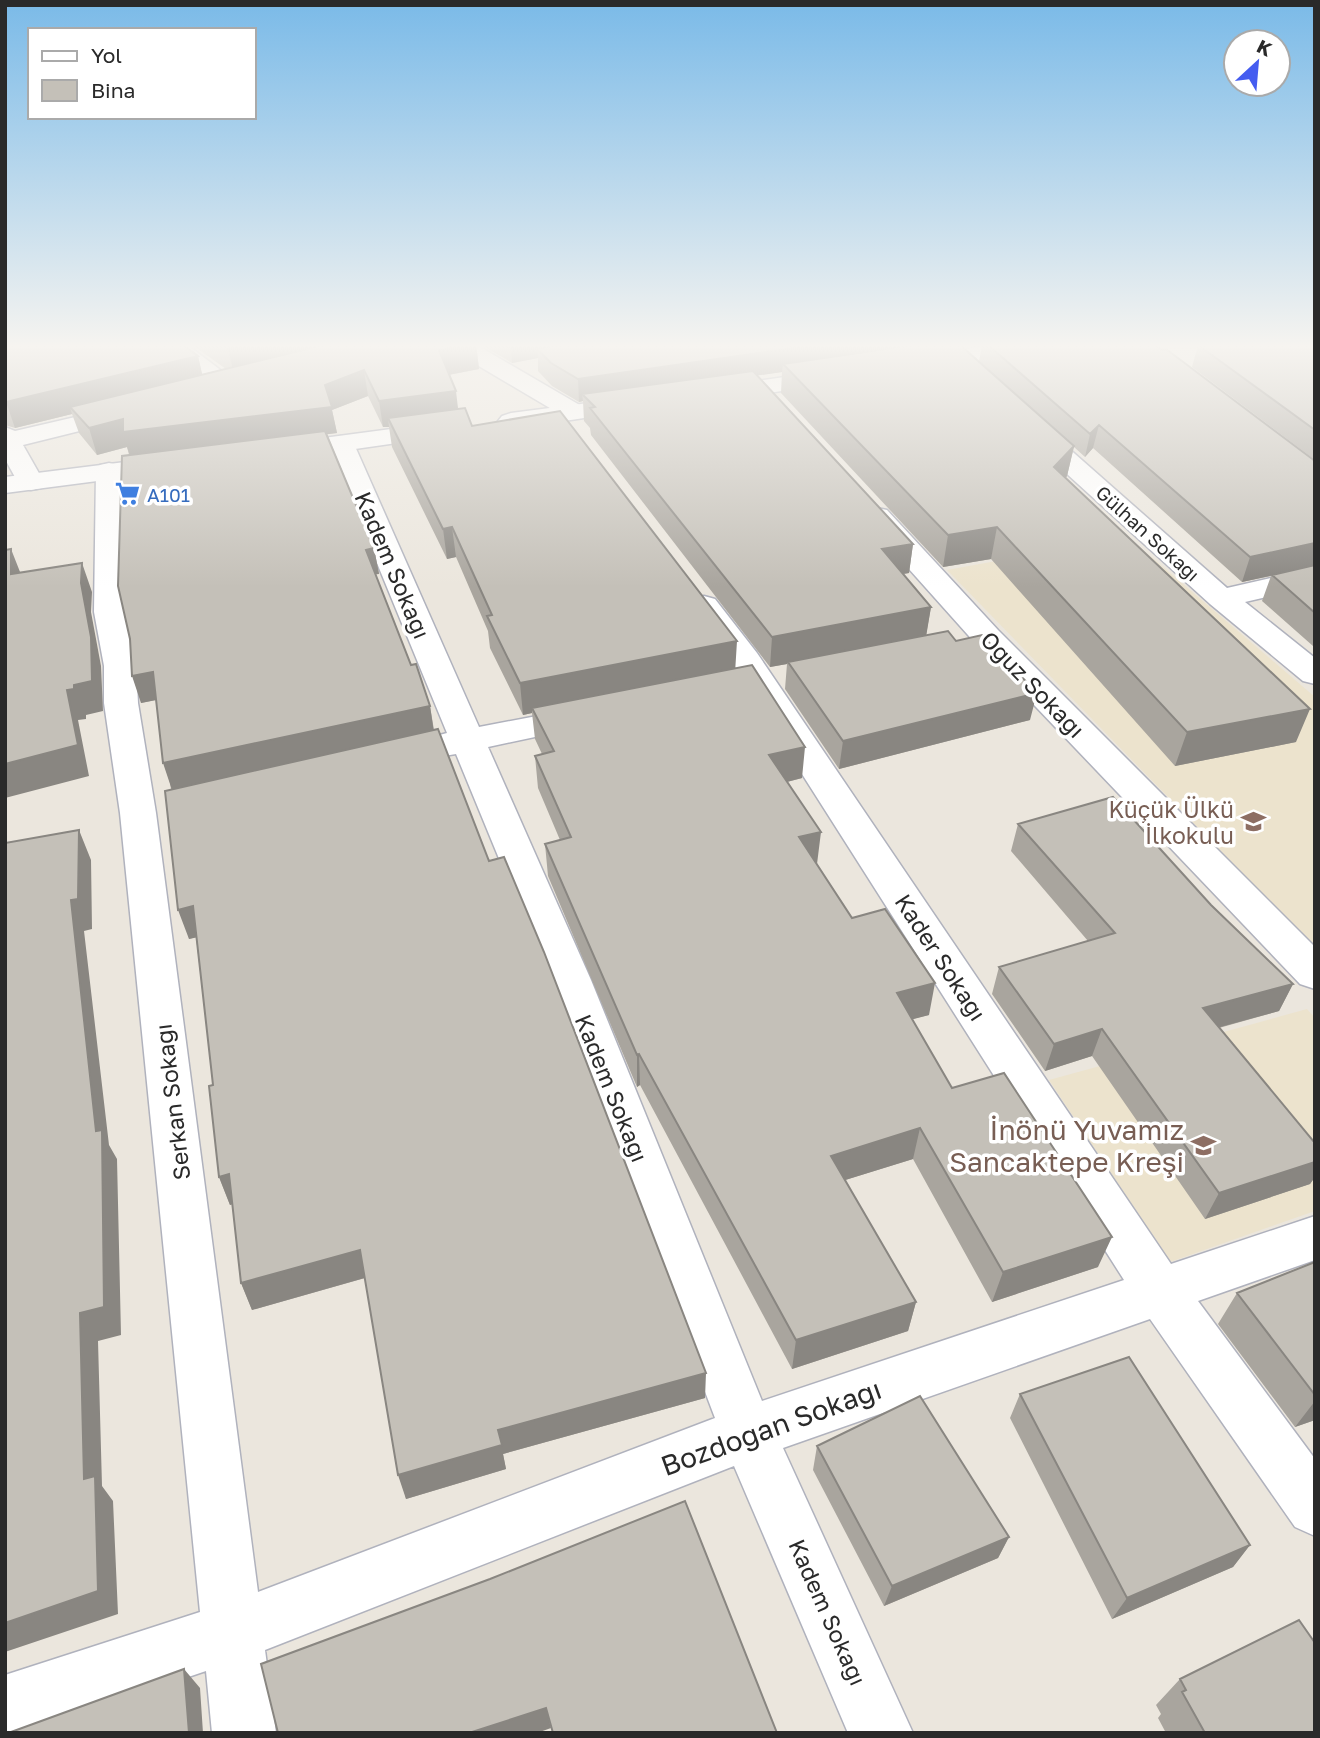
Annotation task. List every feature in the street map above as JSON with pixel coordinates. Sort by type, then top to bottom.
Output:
[{"type":"street","points":[[32,482],[8,438],[66,425]]},
{"type":"street","name":"Gülhan Sokağı","points":[[1028,425],[1221,598],[1315,674]]},
{"type":"street","points":[[259,454],[463,427]]},
{"type":"street","name":"Kadem Sokağı","points":[[341,444],[570,980],[748,1433],[881,1733]]},
{"type":"street","points":[[5,485],[191,462]]},
{"type":"street","name":"Serkan Sokağı","points":[[109,471],[109,612],[120,666],[121,703],[151,810],[244,1733]]},
{"type":"street","name":"Oğuz Sokağı","points":[[860,498],[987,637],[1315,973]]},
{"type":"street","name":"Kader Sokağı","points":[[681,574],[760,682],[1160,1291],[1315,1507]]},
{"type":"street","points":[[1221,598],[1315,577]]},
{"type":"street","points":[[947,645],[987,637]]},
{"type":"street","points":[[415,751],[614,711]]},
{"type":"street","name":"Bozdoğan Sokağı","points":[[5,1707],[232,1632],[748,1433],[1315,1238]]},
{"type":"shaded area","name":"Küçük Ülkü İlkokulu","points":[[1128,537],[1315,697],[1315,948],[947,570]]},
{"type":"shaded area","name":"İnönü Yuvamız Sancaktepe Kreşi","points":[[1307,1009],[1315,1018],[1315,1211],[1170,1262],[1049,1080]]},
{"type":"building","points":[[123,425],[181,425],[123,432]]},
{"type":"building","points":[[392,425],[571,425],[737,641],[520,683],[487,616],[492,615],[452,527],[443,529]]},
{"type":"building","points":[[604,425],[803,425],[913,544],[882,549],[931,607],[772,637]]},
{"type":"building","points":[[842,425],[1050,425],[1074,446],[1054,467],[1310,709],[1187,732],[997,527],[948,535]]},
{"type":"building","points":[[1080,425],[1099,425],[1090,434]]},
{"type":"building","points":[[1099,425],[1267,425],[1315,461],[1315,543],[1250,557]]},
{"type":"building","points":[[325,431],[374,548],[366,550],[411,665],[416,664],[430,706],[163,763],[153,672],[132,676],[130,639],[118,586],[122,456]]},
{"type":"building","points":[[11,549],[11,574],[82,563],[81,583],[91,637],[92,681],[74,685],[74,689],[67,690],[78,745],[5,764],[5,550]]},
{"type":"building","points":[[1315,565],[1315,613],[1272,575]]},
{"type":"building","points":[[948,631],[956,641],[982,635],[1037,693],[843,741],[788,662]]},
{"type":"building","points":[[752,665],[805,747],[769,755],[821,832],[799,837],[852,918],[885,909],[935,983],[897,993],[952,1088],[1004,1073],[1112,1237],[1003,1272],[920,1128],[831,1156],[916,1302],[796,1340],[639,1054],[637,1055],[545,844],[571,837],[535,756],[554,751],[532,708]]},
{"type":"building","points":[[438,729],[489,861],[504,857],[544,952],[706,1373],[498,1430],[502,1445],[398,1475],[360,1250],[241,1283],[229,1174],[219,1177],[209,1086],[213,1085],[193,906],[178,910],[165,791]]},
{"type":"building","points":[[1113,797],[1211,905],[1293,984],[1203,1008],[1315,1143],[1315,1162],[1219,1193],[1102,1029],[1054,1044],[999,967],[1115,933],[1018,824]]},
{"type":"building","points":[[79,830],[78,899],[71,900],[96,1131],[102,1130],[104,1307],[80,1313],[84,1479],[95,1476],[98,1591],[5,1623],[5,843]]},
{"type":"building","points":[[1315,1262],[1315,1395],[1237,1293]]},
{"type":"building","points":[[1129,1357],[1250,1545],[1127,1598],[1020,1394]]},
{"type":"building","points":[[920,1396],[1009,1537],[892,1586],[817,1446]]},
{"type":"building","points":[[685,1501],[777,1733],[553,1733],[546,1708],[469,1733],[278,1733],[261,1664],[490,1579]]},
{"type":"building","points":[[1299,1620],[1315,1643],[1315,1733],[1205,1733],[1182,1692],[1186,1690],[1180,1679]]},
{"type":"building","points":[[184,1669],[189,1733],[11,1733],[11,1732]]},
{"type":"place","name":"A101","points":[[127,494]]},
{"type":"place","name":"Küçük Ülkü İlkokulu","points":[[1254,822]]},
{"type":"place","name":"İnönü Yuvamız Sancaktepe Kreşi","points":[[1204,1145]]}]
